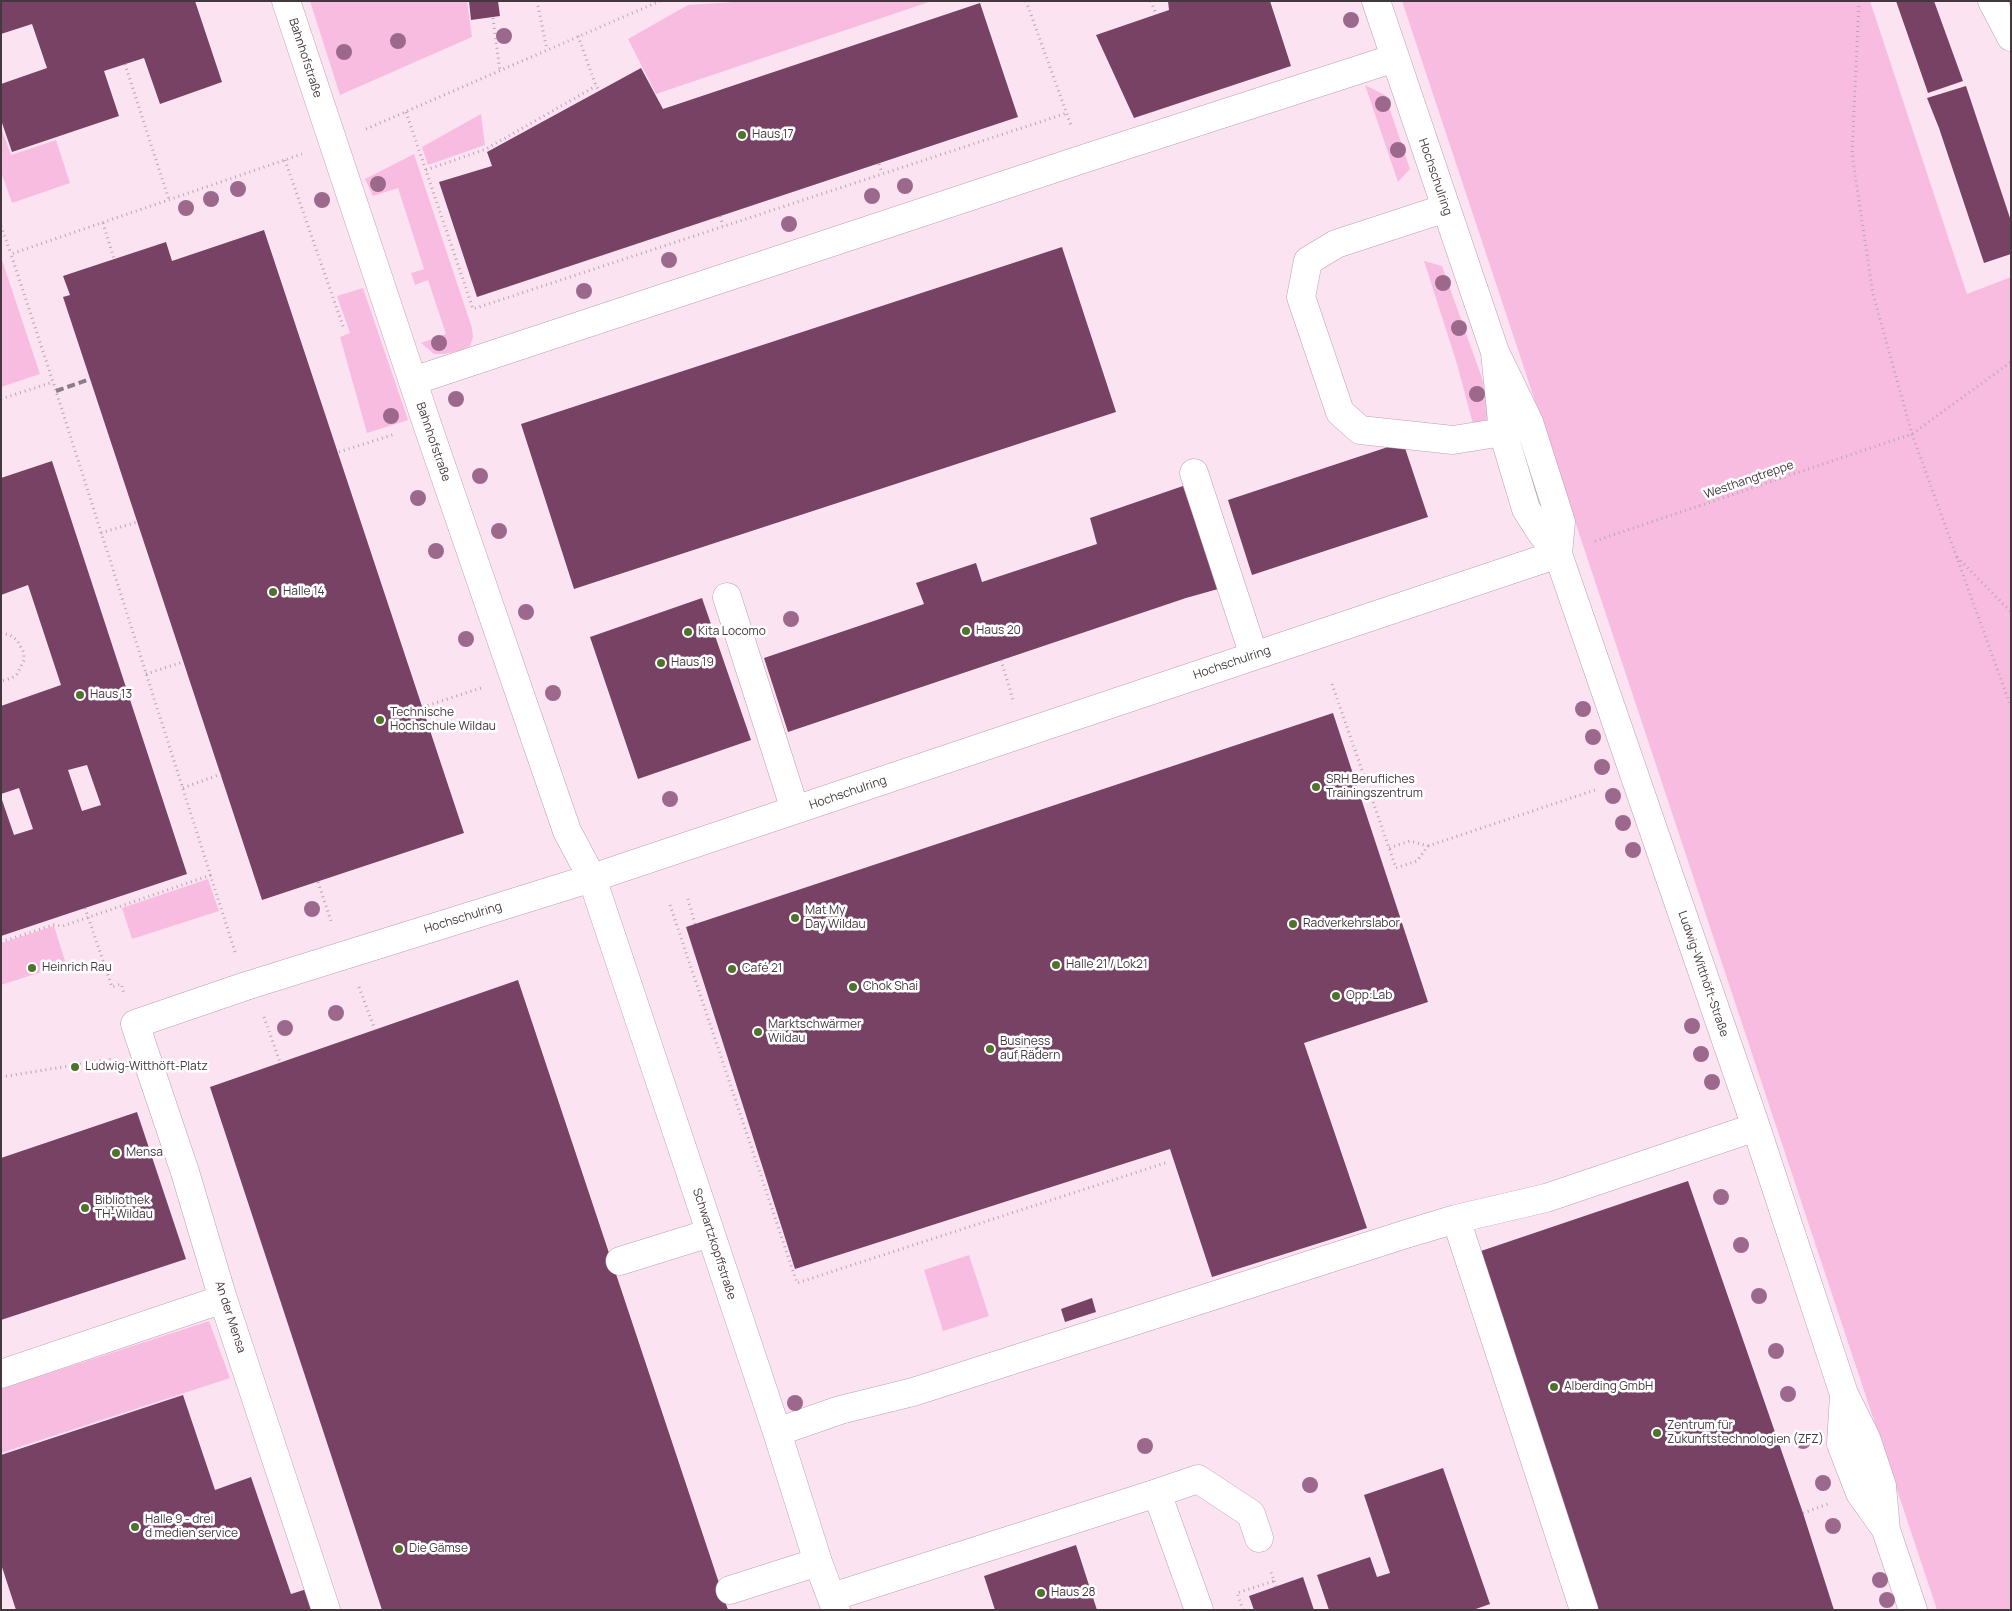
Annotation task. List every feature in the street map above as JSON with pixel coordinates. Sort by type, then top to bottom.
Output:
[{"type":"street","name":"Bahnhofstraße","points":[[286,1],[427,424],[568,831],[592,878]]},
{"type":"street","name":"Hochschulring","points":[[1376,1],[1495,352],[1529,422],[1561,522],[1558,554]]},
{"type":"street","points":[[1992,1],[2011,37]]},
{"type":"street","points":[[413,381],[1083,159],[1396,58]]},
{"type":"street","points":[[1446,208],[1336,244],[1308,261],[1301,297],[1340,412],[1360,430],[1453,440],[1503,432],[1529,422]]},
{"type":"street","name":"Hochschulring","points":[[1495,352],[1503,432],[1526,509],[1558,554]]},
{"type":"street","points":[[1194,473],[1254,656]]},
{"type":"street","name":"Hochschulring","points":[[135,1024],[246,986],[592,878],[1558,554]]},
{"type":"street","name":"Ludwig-Witthöft-Straße","points":[[1558,554],[1756,1127],[1844,1394],[1866,1438],[1882,1486],[1886,1530],[1913,1610]]},
{"type":"street","points":[[728,597],[795,810]]},
{"type":"street","name":"Schwartzkopffstraße","points":[[592,878],[777,1432],[818,1562],[834,1604]]},
{"type":"street","name":"An der Mensa","points":[[135,1024],[185,1172],[223,1299],[326,1610]]},
{"type":"street","points":[[777,1432],[840,1410],[913,1392],[1456,1219],[1546,1198],[1756,1127]]},
{"type":"street","points":[[1456,1219],[1584,1610]]},
{"type":"street","points":[[620,1261],[710,1233]]},
{"type":"street","points":[[1,1374],[223,1299]]},
{"type":"street","points":[[834,1604],[1198,1479],[1251,1514],[1259,1538]]},
{"type":"street","points":[[1157,1493],[1199,1610]]},
{"type":"street","points":[[730,1590],[818,1562]]},
{"type":"path","points":[[537,1],[547,50]]},
{"type":"path","points":[[11,254],[334,143],[660,1]]},
{"type":"path","points":[[1026,1],[1083,159]]},
{"type":"path","points":[[1151,1],[1156,14]]},
{"type":"path","points":[[1858,1],[1852,154],[1873,294],[1912,434],[2011,707]]},
{"type":"path","points":[[493,18],[500,71]]},
{"type":"path","points":[[578,36],[596,86],[600,91]]},
{"type":"path","points":[[125,64],[169,200]]},
{"type":"path","points":[[426,170],[486,149],[596,86]]},
{"type":"path","points":[[406,112],[473,309],[1067,113]]},
{"type":"path","points":[[285,160],[344,329]]},
{"type":"path","points":[[879,164],[882,173]]},
{"type":"path","points":[[720,216],[723,226]]},
{"type":"path","points":[[103,223],[114,259]]},
{"type":"path","points":[[1,226],[53,382],[246,986]]},
{"type":"path","name":"Westhangtreppe","points":[[1592,542],[1912,434],[2011,362]]},
{"type":"path","points":[[1,399],[53,382]]},
{"type":"path","points":[[339,452],[427,424]]},
{"type":"path","points":[[101,533],[137,522]]},
{"type":"path","points":[[1955,555],[2011,612]]},
{"type":"path","points":[[1,633],[10,635],[17,640],[24,653],[24,660],[18,674],[1,681]]},
{"type":"path","points":[[1001,660],[1016,708]]},
{"type":"path","points":[[146,674],[183,662]]},
{"type":"path","points":[[423,707],[512,669]]},
{"type":"path","points":[[1332,684],[1396,868],[1417,861],[1428,846]]},
{"type":"path","points":[[183,788],[221,774]]},
{"type":"path","points":[[1389,848],[1410,841],[1428,846],[1598,789]]},
{"type":"path","points":[[1,942],[53,925],[63,926],[88,918],[210,875]]},
{"type":"path","points":[[318,882],[334,932]]},
{"type":"path","points":[[688,899],[696,924]]},
{"type":"path","points":[[670,905],[797,1283],[1168,1162]]},
{"type":"path","points":[[85,908],[112,987],[121,984],[135,1024]]},
{"type":"path","points":[[357,979],[375,1030]]},
{"type":"path","points":[[262,1011],[280,1062]]},
{"type":"path","points":[[1,1077],[100,1062],[144,1051]]},
{"type":"path","points":[[719,1054],[725,1052]]},
{"type":"path","points":[[1803,1513],[1833,1502]]},
{"type":"path","points":[[1259,1538],[1276,1587]]},
{"type":"path","points":[[1243,1610],[1237,1593],[1274,1580]]},
{"type":"shaded area","points":[[310,1],[467,1],[472,37],[340,95]]},
{"type":"shaded area","points":[[749,1],[932,1],[656,94],[628,39],[688,5]]},
{"type":"shaded area","points":[[1402,1],[1870,1],[1967,294],[2011,277],[2011,1610],[1937,1610]]},
{"type":"shaded area","points":[[1365,85],[1385,95],[1410,169],[1398,182]]},
{"type":"shaded area","points":[[481,114],[485,145],[428,165],[422,147]]},
{"type":"shaded area","points":[[1,127],[11,155],[56,140],[70,183],[12,203],[1,172]]},
{"type":"shaded area","points":[[414,154],[472,328],[473,337],[470,346],[459,351],[444,354],[434,354],[421,343],[446,334],[428,280],[415,285],[411,273],[424,269],[398,188],[373,196],[365,179]]},
{"type":"shaded area","points":[[1,257],[40,374],[1,387]]},
{"type":"shaded area","points":[[1424,261],[1442,266],[1482,378],[1489,418],[1474,428],[1457,364]]},
{"type":"shaded area","points":[[363,288],[408,420],[367,433],[340,337],[350,333],[337,296]]},
{"type":"shaded area","points":[[208,879],[219,911],[132,939],[122,908]]},
{"type":"shaded area","points":[[54,926],[66,964],[1,985],[1,943]]},
{"type":"shaded area","points":[[969,1255],[989,1316],[943,1331],[924,1270]]},
{"type":"shaded area","points":[[209,1321],[230,1378],[1,1453],[1,1389]]},
{"type":"building","points":[[1,1],[195,1],[222,82],[160,104],[144,58],[104,71],[119,116],[12,152],[1,120],[1,84],[47,68],[32,24],[1,34]]},
{"type":"building","points":[[469,1],[498,1],[500,16],[471,20]]},
{"type":"building","points":[[1168,1],[1270,1],[1291,66],[1134,118],[1096,35],[1169,10]]},
{"type":"building","points":[[1896,1],[1934,1],[1963,81],[1928,93]]},
{"type":"building","name":"Haus 17","points":[[980,3],[1018,117],[477,297],[439,182],[492,166],[487,152],[641,68],[663,109]]},
{"type":"building","points":[[1966,86],[2011,221],[2011,254],[1984,263],[1939,128],[1927,98]]},
{"type":"building","name":"Halle 14","points":[[264,230],[464,833],[262,900],[63,297],[70,295],[63,276],[166,242],[172,261]]},
{"type":"building","points":[[1062,247],[1116,412],[574,589],[521,424]]},
{"type":"building","points":[[1403,442],[1428,517],[1252,575],[1228,500]]},
{"type":"building","name":"Haus 13","points":[[52,461],[187,874],[1,936],[1,797],[14,835],[33,829],[19,788],[1,794],[1,706],[61,685],[28,585],[1,595],[1,478]],"holes":[[[87,765],[101,805],[82,811],[68,770]]]},
{"type":"building","name":"Haus 20","points":[[1183,486],[1218,589],[1186,598],[788,732],[764,658],[924,604],[916,583],[976,563],[982,582],[1097,544],[1090,518]]},
{"type":"building","name":"Haus 19","points":[[702,598],[751,740],[638,779],[590,637]]},
{"type":"building","name":"Halle 21 / Lok21","points":[[1333,713],[1428,1002],[1304,1043],[1367,1228],[1212,1277],[1170,1149],[795,1269],[686,927]]},
{"type":"building","points":[[518,980],[728,1610],[382,1610],[210,1087]]},
{"type":"building","name":"Bibliothek TH-Wildau","points":[[137,1112],[186,1259],[1,1320],[1,1158]]},
{"type":"building","name":"Zentrum für Zukunftstechnologien (ZFZ)","points":[[1688,1181],[1803,1513],[1834,1610],[1598,1610],[1478,1252]]},
{"type":"building","points":[[1092,1298],[1096,1312],[1065,1322],[1061,1309]]},
{"type":"building","name":"Halle 9 - drei d medien service","points":[[183,1395],[215,1490],[251,1477],[291,1594],[310,1588],[317,1610],[16,1610],[1,1564],[1,1455]]},
{"type":"building","points":[[1443,1468],[1490,1604],[1473,1610],[1329,1610],[1317,1575],[1370,1557],[1377,1577],[1390,1573],[1364,1495]]},
{"type":"building","name":"Haus 28","points":[[1076,1545],[1097,1610],[995,1610],[984,1576]]},
{"type":"building","points":[[1303,1577],[1314,1610],[1254,1610],[1249,1596]]},
{"type":"railway","points":[[56,391],[90,379]]},
{"type":"place","name":"Haus 17","points":[[742,135]]},
{"type":"place","name":"Halle 14","points":[[273,592]]},
{"type":"place","name":"Haus 20","points":[[966,631]]},
{"type":"place","name":"Kita Locomo","points":[[688,632]]},
{"type":"place","name":"Haus 19","points":[[661,663]]},
{"type":"place","name":"Haus 13","points":[[80,695]]},
{"type":"place","name":"Technische Hochschule Wildau","points":[[380,720]]},
{"type":"place","name":"SRH Berufliches Trainingszentrum","points":[[1316,787]]},
{"type":"place","name":"Mat My Day Wildau","points":[[795,918]]},
{"type":"place","name":"Radverkehrslabor","points":[[1293,924]]},
{"type":"place","name":"Halle 21 / Lok21","points":[[1056,965]]},
{"type":"place","name":"Heinrich Rau","points":[[32,968]]},
{"type":"place","name":"Café 21","points":[[732,969]]},
{"type":"place","name":"Chok Shai","points":[[853,987]]},
{"type":"place","name":"Opp:Lab","points":[[1336,996]]},
{"type":"place","name":"Marktschwärmer Wildau","points":[[758,1032]]},
{"type":"place","name":"Business auf Rädern","points":[[990,1049]]},
{"type":"place","name":"Ludwig-Witthöft-Platz","points":[[75,1067]]},
{"type":"place","name":"Mensa","points":[[116,1153]]},
{"type":"place","name":"Bibliothek TH-Wildau","points":[[85,1208]]},
{"type":"place","name":"Alberding GmbH","points":[[1554,1387]]},
{"type":"place","name":"Zentrum für Zukunftstechnologien (ZFZ)","points":[[1657,1433]]},
{"type":"place","name":"Halle 9 - drei d medien service","points":[[135,1527]]},
{"type":"place","name":"Die Gämse","points":[[399,1549]]},
{"type":"place","name":"Haus 28","points":[[1041,1593]]}]
